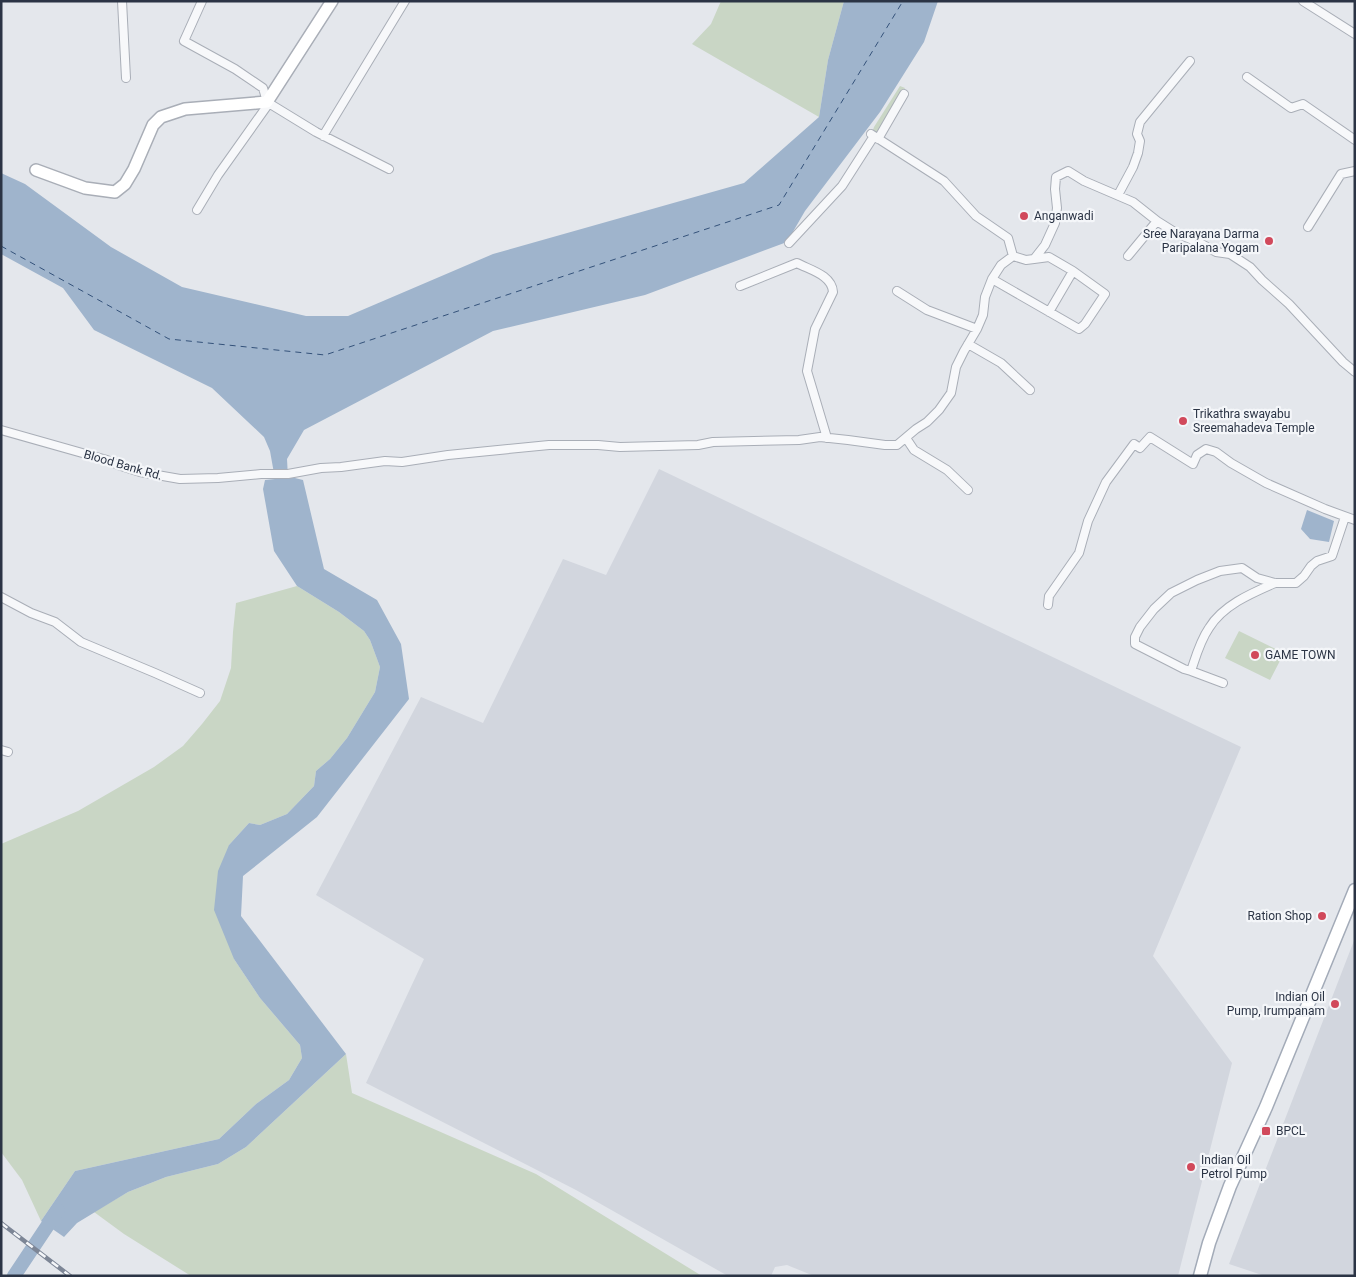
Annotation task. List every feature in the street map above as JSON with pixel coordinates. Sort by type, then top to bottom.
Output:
[{"type":"main road","points":[[1200,1276],[1209,1243],[1230,1186],[1266,1107],[1355,890]]},
{"type":"street","points":[[122,1],[126,78]]},
{"type":"street","points":[[202,1],[184,41],[235,69],[263,88],[267,102]]},
{"type":"street","points":[[196,210],[218,175],[267,106],[267,102],[332,1]]},
{"type":"street","points":[[323,136],[405,1]]},
{"type":"street","points":[[1303,1],[1355,34]]},
{"type":"street","points":[[1118,195],[1133,167],[1138,153],[1140,141],[1137,134],[1140,122],[1190,61]]},
{"type":"street","points":[[1247,77],[1291,108],[1303,104],[1355,140]]},
{"type":"street","points":[[789,243],[842,186],[904,94]]},
{"type":"street","points":[[36,170],[85,188],[115,192],[125,184],[134,169],[153,125],[161,117],[185,109],[267,102],[323,136],[388,169]]},
{"type":"street","points":[[874,136],[944,181],[976,216],[1008,238],[1014,256]]},
{"type":"street","points":[[1034,259],[1045,245],[1054,223],[1057,208],[1054,189],[1056,177],[1068,171],[1084,181],[1133,202],[1157,222],[1176,233],[1216,252],[1230,254],[1250,267],[1289,304],[1342,362],[1355,372]]},
{"type":"street","points":[[1308,227],[1341,174],[1355,171]]},
{"type":"street","points":[[1128,256],[1157,222]]},
{"type":"street","points":[[992,279],[1079,329],[1086,324],[1105,294],[1073,271],[1049,257],[1026,260],[1014,256]]},
{"type":"street","points":[[968,490],[947,470],[914,450],[906,438],[927,422],[951,393],[956,368],[983,315],[985,297],[992,279],[1001,265],[1014,256]]},
{"type":"street","points":[[740,286],[797,263],[828,278],[833,285],[833,292],[815,329],[807,371],[827,438]]},
{"type":"street","points":[[1049,312],[1073,271]]},
{"type":"street","points":[[897,291],[927,310],[977,329]]},
{"type":"street","points":[[968,344],[1001,363],[1030,390]]},
{"type":"street","name":"Blood Bank Rd.","points":[[1,430],[107,460],[118,466],[180,479],[288,474],[321,468],[385,461],[402,462],[524,447],[698,445],[713,442],[827,438],[897,445],[906,438]]},
{"type":"street","points":[[1048,605],[1049,596],[1079,553],[1088,521],[1106,482],[1134,444],[1140,448],[1150,437],[1193,464],[1197,456],[1206,449],[1216,452],[1266,483],[1355,520]]},
{"type":"street","points":[[1223,683],[1184,669],[1135,644],[1135,637],[1140,627],[1154,609],[1171,593],[1220,571],[1242,568],[1257,578],[1276,583],[1296,583],[1304,576],[1310,566],[1317,561],[1332,556],[1345,516]]},
{"type":"street","points":[[1255,592],[1257,578]]},
{"type":"street","points":[[1191,671],[1209,626],[1226,609],[1248,595],[1276,583]]},
{"type":"street","points":[[1,597],[31,613],[55,622],[81,642],[200,693]]},
{"type":"shaded area","points":[[659,469],[1241,747],[1153,956],[1232,1063],[1178,1276],[814,1276],[787,1265],[775,1267],[771,1276],[728,1276],[576,1190],[366,1083],[424,959],[316,895],[421,697],[483,723],[563,559],[606,575]]},
{"type":"shaded area","points":[[1355,938],[1355,1276],[1265,1276],[1229,1264]]},
{"type":"green space","points":[[721,1],[844,1],[828,60],[819,117],[692,44],[711,24]]},
{"type":"green space","points":[[900,86],[905,88],[878,133],[873,130],[874,127]]},
{"type":"green space","points":[[297,586],[339,612],[364,631],[370,640],[380,667],[375,692],[347,738],[330,759],[316,771],[314,786],[287,814],[260,825],[249,823],[229,845],[234,959],[260,998],[300,1045],[302,1058],[289,1080],[256,1104],[219,1139],[75,1171],[41,1221],[22,1180],[1,1152],[1,844],[78,811],[154,767],[183,746],[220,701],[231,668],[236,603]]},
{"type":"green space","name":"GAME TOWN","points":[[1239,631],[1284,653],[1270,680],[1225,658]]},
{"type":"green space","points":[[346,1054],[352,1093],[536,1174],[702,1276],[191,1276],[124,1234],[94,1212],[128,1192],[166,1177],[218,1164],[246,1147]]},
{"type":"water","points":[[844,1],[938,1],[924,42],[880,112],[805,211],[787,242],[645,295],[493,331],[304,430],[287,459],[288,478],[303,480],[324,569],[377,600],[401,644],[409,699],[317,817],[243,876],[241,916],[346,1054],[246,1147],[218,1164],[166,1177],[128,1192],[77,1223],[64,1237],[41,1221],[75,1171],[219,1139],[256,1104],[289,1080],[302,1058],[300,1045],[260,998],[234,959],[214,910],[218,871],[229,845],[249,823],[260,825],[287,814],[314,786],[316,771],[330,759],[347,738],[375,692],[380,667],[370,640],[364,631],[339,612],[297,586],[274,551],[263,489],[265,480],[275,479],[270,451],[264,437],[212,388],[94,330],[63,288],[1,254],[1,173],[25,184],[111,247],[182,287],[306,316],[348,316],[493,254],[744,183],[819,117],[828,60]]},
{"type":"water","points":[[1307,510],[1334,521],[1329,542],[1310,539],[1301,529]]},
{"type":"waterway","points":[[14,1276],[58,1210]]},
{"type":"ferry route","points":[[1,246],[169,339],[325,355],[779,205],[903,1]]},
{"type":"railway","points":[[1,1223],[70,1276]]},
{"type":"place","name":"Anganwadi","points":[[1024,216]]},
{"type":"place","name":"Sree Narayana Darma Paripalana Yogam","points":[[1269,241]]},
{"type":"place","name":"Trikathra swayabu Sreemahadeva Temple","points":[[1183,421]]},
{"type":"place","name":"GAME TOWN","points":[[1255,655]]},
{"type":"place","name":"Ration Shop","points":[[1322,916]]},
{"type":"place","name":"Indian Oil Pump, Irumpanam","points":[[1335,1004]]},
{"type":"place","name":"BPCL","points":[[1266,1131]]},
{"type":"place","name":"Indian Oil Petrol Pump","points":[[1191,1167]]}]
